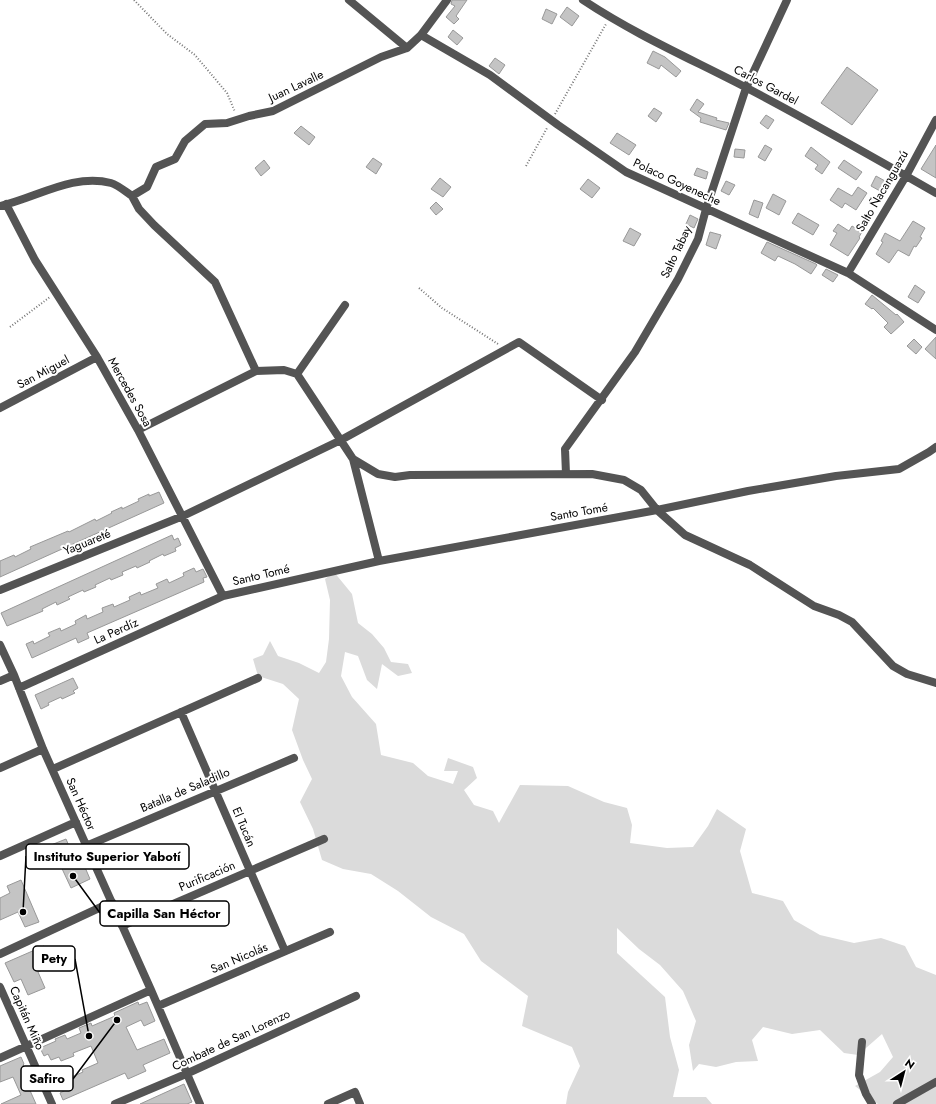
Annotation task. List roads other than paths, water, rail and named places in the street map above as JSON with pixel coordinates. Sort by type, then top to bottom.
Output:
[{"type":"street","points":[[349,0],[407,48]]},
{"type":"street","name":"Juan Lavalle","points":[[132,196],[147,187],[156,167],[175,160],[186,141],[205,124],[227,123],[273,111],[381,57],[407,48],[421,35],[447,0]]},
{"type":"street","name":"Carlos Gardel","points":[[583,0],[610,18],[746,88],[874,157],[936,193]]},
{"type":"street","name":"Salto Tabay","points":[[566,474],[565,450],[635,352],[678,279],[698,239],[706,209],[746,88],[788,0]]},
{"type":"street","name":"Polaco Goyeneche","points":[[421,35],[490,75],[626,172],[848,273],[936,330]]},
{"type":"street","name":"Salto Ñacanguazú","points":[[848,273],[906,176],[936,120]]},
{"type":"street","points":[[3,205],[47,190],[88,180],[112,183],[132,196],[139,209],[154,225],[215,282],[256,371]]},
{"type":"street","name":"Mercedes Sosa","points":[[3,205],[35,260],[97,357],[138,430],[223,596]]},
{"type":"street","points":[[297,374],[345,305]]},
{"type":"street","name":"Yaguareté","points":[[0,590],[183,516],[341,440],[519,342],[602,400]]},
{"type":"street","name":"San Miguel","points":[[0,408],[97,357]]},
{"type":"street","points":[[138,430],[256,371],[284,370],[297,374],[353,459],[379,560]]},
{"type":"street","name":"Santo Tomé","points":[[223,596],[379,560],[657,510],[748,491],[836,476],[899,469],[936,447]]},
{"type":"street","points":[[353,459],[378,474],[395,477],[410,475],[592,474],[624,480],[641,490],[657,510],[685,535],[750,565],[814,606],[839,615],[852,622],[893,666],[907,674],[936,683]]},
{"type":"street","name":"La Perdíz","points":[[19,688],[223,596]]},
{"type":"street","name":"San Héctor","points":[[0,645],[14,675],[43,749],[151,990],[200,1104]]},
{"type":"street","points":[[0,681],[14,675]]},
{"type":"street","points":[[53,769],[258,678]]},
{"type":"street","name":"El Tucán","points":[[181,712],[285,951]]},
{"type":"street","points":[[0,768],[43,749]]},
{"type":"street","name":"Batalla de Saladillo","points":[[86,846],[215,790],[294,758]]},
{"type":"street","points":[[0,856],[76,822]]},
{"type":"street","name":"Purificación","points":[[122,926],[324,839]]},
{"type":"street","points":[[0,954],[112,902]]},
{"type":"street","name":"San Nicolás","points":[[158,1006],[330,932]]},
{"type":"street","name":"Capitán Miño","points":[[0,986],[52,1104]]},
{"type":"street","points":[[0,1058],[151,990]]},
{"type":"street","name":"Combate de San Lorenzo","points":[[115,1104],[186,1074],[356,996]]},
{"type":"street","points":[[862,1042],[859,1075],[866,1094],[872,1104]]},
{"type":"street","points":[[897,1104],[936,1082]]},
{"type":"street","points":[[328,1104],[355,1092],[360,1104]]},
{"type":"place","name":"Capilla San Héctor","points":[[73,876]]},
{"type":"place","name":"Instituto Superior Yabotí","points":[[23,912]]},
{"type":"place","name":"Safiro","points":[[117,1020]]},
{"type":"place","name":"Pety","points":[[89,1036]]}]
